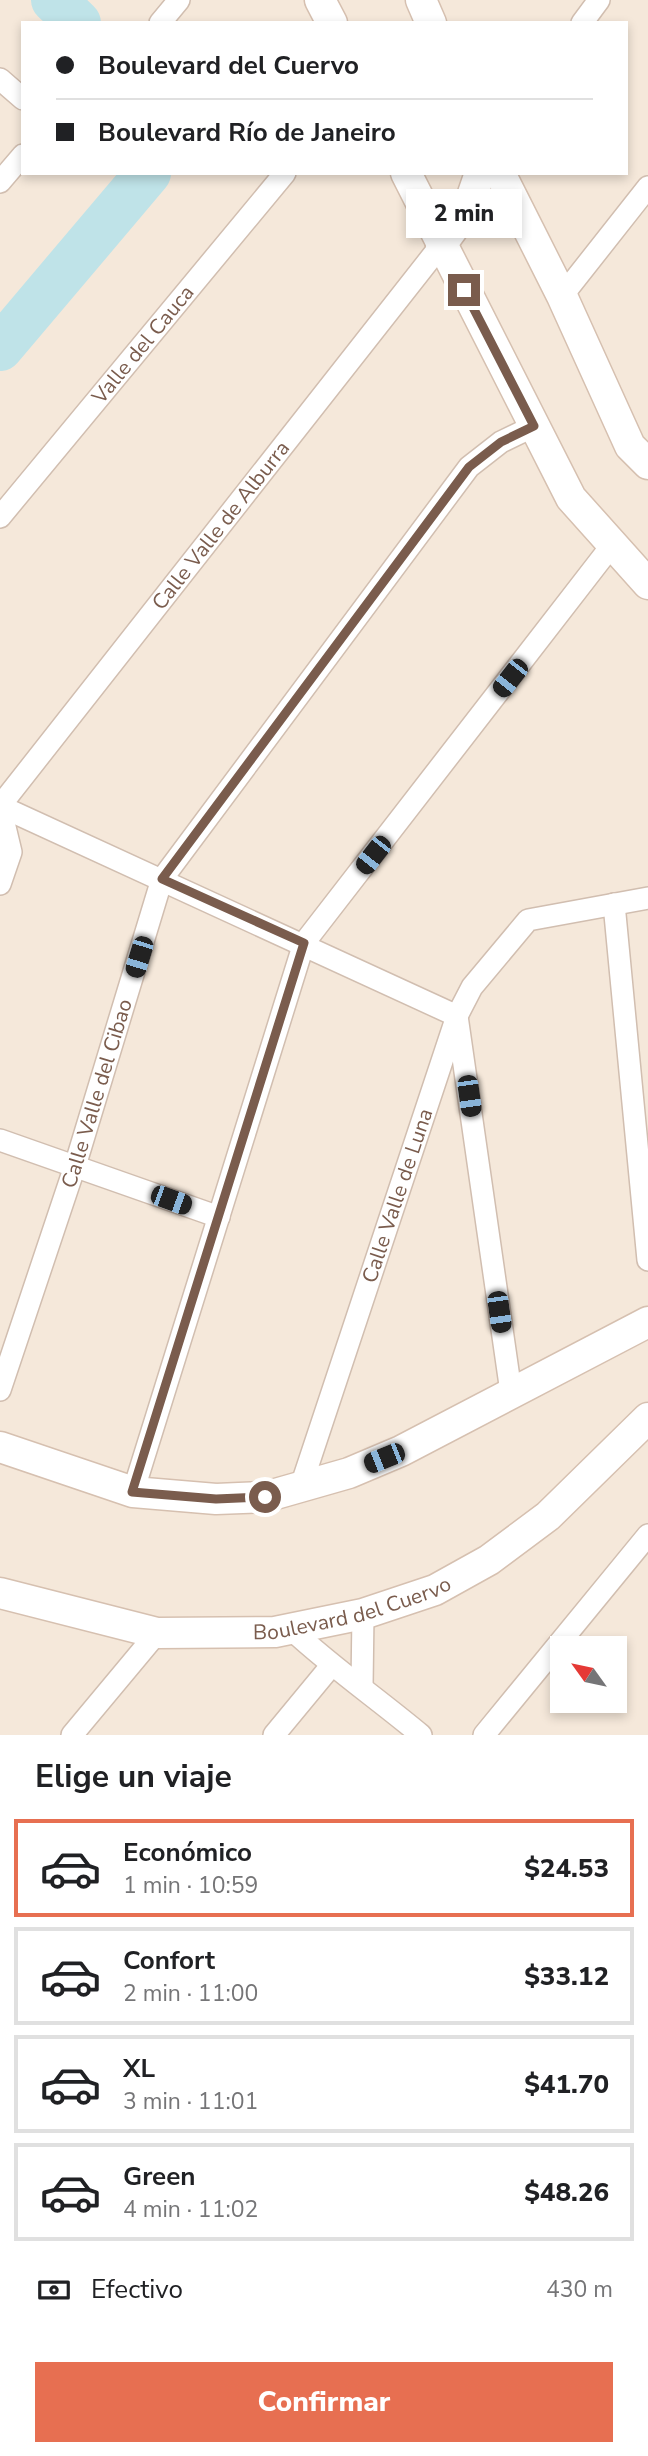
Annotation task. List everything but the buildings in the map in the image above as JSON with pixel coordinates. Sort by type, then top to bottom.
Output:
[{"type":"street","points":[[162,21],[179,0]]},
{"type":"street","points":[[320,0],[331,21]]},
{"type":"street","points":[[421,0],[430,21]]},
{"type":"street","points":[[583,21],[599,0]]},
{"type":"street","points":[[0,79],[21,97]]},
{"type":"street","points":[[0,181],[21,157]]},
{"type":"street","name":"Valle del Cauca","points":[[0,517],[283,175]]},
{"type":"street","points":[[407,175],[571,498],[648,584]]},
{"type":"street","points":[[441,245],[468,208],[479,175]]},
{"type":"street","points":[[501,175],[562,296],[630,446],[648,464]]},
{"type":"street","points":[[562,296],[648,187]]},
{"type":"street","name":"Calle Valle de Alburra","points":[[0,806],[441,245]]},
{"type":"street","name":"Calle Valle del Cibao","points":[[0,1390],[75,1166],[162,879],[469,467],[501,442],[534,426]]},
{"type":"street","points":[[132,1492],[304,943],[612,545]]},
{"type":"street","points":[[0,806],[304,943],[457,1016],[511,1392]]},
{"type":"street","points":[[0,806],[11,852],[0,884]]},
{"type":"street","name":"Calle Valle de Luna","points":[[301,1486],[457,1016],[472,987],[528,920],[648,898]]},
{"type":"street","points":[[614,904],[648,1260]]},
{"type":"street","points":[[0,1140],[219,1217]]},
{"type":"street","points":[[0,1447],[132,1492],[216,1499],[265,1497],[349,1473],[401,1451],[648,1322]]},
{"type":"street","name":"Boulevard del Cuervo","points":[[0,1593],[157,1633],[292,1630],[363,1614],[435,1590],[489,1560],[548,1516],[648,1419]]},
{"type":"street","points":[[484,1735],[648,1535]]},
{"type":"street","points":[[362,1686],[363,1614]]},
{"type":"street","points":[[292,1630],[331,1666],[362,1686],[421,1735]]},
{"type":"street","points":[[72,1735],[157,1633]]},
{"type":"street","points":[[274,1735],[331,1666]]},
{"type":"shaded area","points":[[0,0],[648,0],[648,1735],[0,1735]]},
{"type":"waterway","points":[[54,0],[76,21]]},
{"type":"waterway","points":[[0,348],[146,175]]},
{"type":"route","points":[[265,1497],[216,1499],[132,1492],[304,943],[162,879],[469,467],[501,442],[534,426],[464,290]]}]
